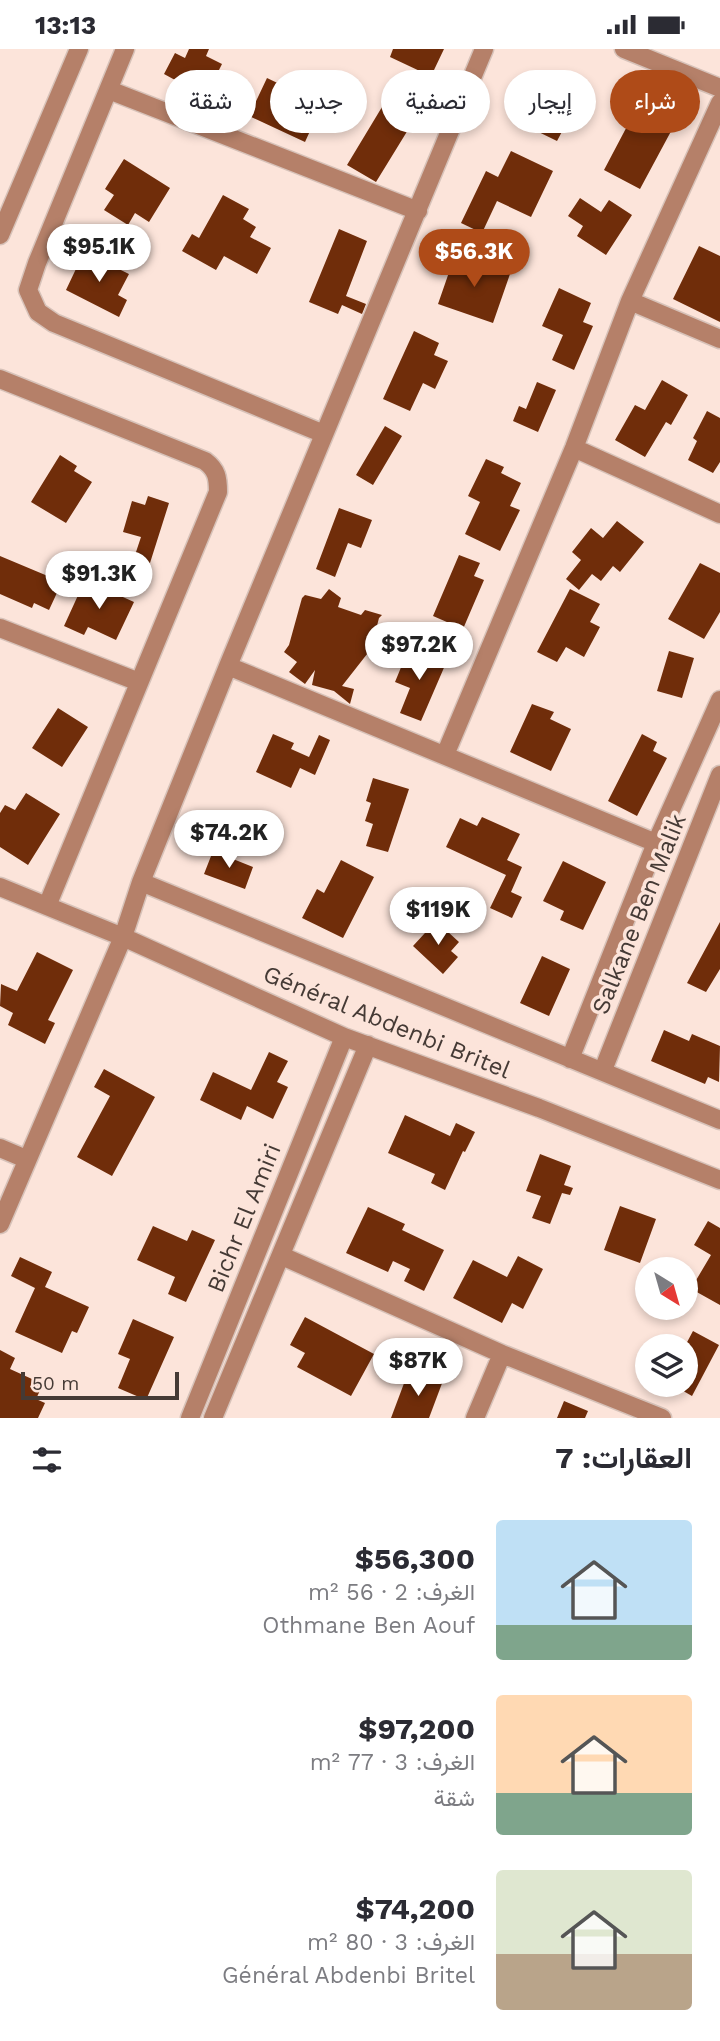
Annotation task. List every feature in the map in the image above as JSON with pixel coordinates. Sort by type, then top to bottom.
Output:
[{"type":"street","points":[[0,235],[79,49]]},
{"type":"street","points":[[125,49],[28,290],[38,312],[54,323],[324,434]]},
{"type":"street","points":[[0,1224],[123,937],[141,882],[228,666],[484,49]]},
{"type":"street","points":[[624,49],[720,88]]},
{"type":"street","points":[[108,90],[418,211]]},
{"type":"street","points":[[445,755],[574,449],[630,301],[720,103]]},
{"type":"street","points":[[630,301],[720,339]]},
{"type":"street","points":[[0,379],[205,461],[212,466],[218,478],[218,492],[47,906]]},
{"type":"street","points":[[574,449],[720,514]]},
{"type":"street","points":[[0,628],[139,682]]},
{"type":"street","points":[[228,666],[656,843]]},
{"type":"street","name":"Salkane Ben Malik","points":[[570,1059],[656,843],[720,700]]},
{"type":"street","name":"Salkane Ben Malik","points":[[603,1070],[720,775]]},
{"type":"street","name":"Général Abdenbi Britel","points":[[141,882],[720,1120]]},
{"type":"street","name":"Général Abdenbi Britel","points":[[0,887],[123,937],[344,1037],[539,1108],[720,1180]]},
{"type":"street","name":"Bichr El Amiri","points":[[190,1418],[344,1037]]},
{"type":"street","name":"Bichr El Amiri","points":[[213,1418],[368,1045]]},
{"type":"street","points":[[0,1148],[26,1159]]},
{"type":"street","points":[[282,1256],[502,1354],[662,1418]]},
{"type":"street","points":[[475,1418],[502,1354]]},
{"type":"building","points":[[189,49],[209,49],[206,56],[222,64],[219,70],[166,70],[175,53],[185,58]]},
{"type":"building","points":[[393,49],[444,49],[434,70],[418,70],[390,57]]},
{"type":"building","points":[[267,78],[270,79],[270,126],[256,119],[256,101]]},
{"type":"building","points":[[381,109],[381,133],[406,133],[376,182],[347,165]]},
{"type":"building","points":[[286,133],[309,133],[305,142]]},
{"type":"building","points":[[541,133],[561,133],[557,141]]},
{"type":"building","points":[[624,133],[670,133],[640,189],[604,170]]},
{"type":"building","points":[[511,151],[553,171],[531,217],[497,201],[482,233],[461,223],[486,171],[498,177]]},
{"type":"building","points":[[124,159],[170,188],[149,222],[135,213],[128,225],[104,210],[114,195],[105,189]]},
{"type":"building","points":[[223,195],[249,209],[243,219],[256,227],[250,237],[271,248],[257,274],[224,256],[216,270],[182,251],[192,234],[199,238]]},
{"type":"building","points":[[580,198],[601,212],[609,200],[632,215],[606,255],[577,236],[583,226],[568,216]]},
{"type":"building","points":[[339,229],[367,241],[346,296],[366,304],[362,314],[342,305],[338,314],[309,302]]},
{"type":"building","points":[[699,246],[720,256],[720,322],[673,299]]},
{"type":"building","points":[[84,252],[129,274],[118,295],[127,300],[119,317],[66,290]]},
{"type":"building","points":[[455,255],[510,274],[493,323],[438,304]]},
{"type":"building","points":[[559,288],[591,303],[583,322],[593,326],[574,370],[552,360],[563,335],[542,326]]},
{"type":"building","points":[[414,331],[439,343],[434,355],[448,361],[435,389],[423,383],[410,411],[383,399]]},
{"type":"building","points":[[662,380],[688,395],[671,425],[666,422],[645,457],[615,440],[635,405],[645,410]]},
{"type":"building","points":[[537,382],[556,390],[538,432],[513,421],[519,406],[526,409]]},
{"type":"building","points":[[707,411],[720,418],[720,462],[713,473],[688,460],[697,441],[693,438]]},
{"type":"building","points":[[385,426],[402,436],[373,485],[356,475]]},
{"type":"building","points":[[60,455],[77,466],[74,471],[92,482],[66,523],[31,502]]},
{"type":"building","points":[[486,459],[504,467],[501,473],[521,483],[510,506],[520,510],[500,551],[465,534],[480,502],[468,496]]},
{"type":"building","points":[[148,496],[169,503],[150,563],[134,558],[141,537],[123,532],[132,501],[145,505]]},
{"type":"building","points":[[339,508],[372,520],[361,548],[348,543],[335,577],[316,569]]},
{"type":"building","points":[[617,521],[644,542],[620,572],[613,566],[601,581],[592,574],[579,590],[566,579],[581,560],[572,552],[591,528],[603,538]]},
{"type":"building","points":[[459,555],[480,563],[474,576],[484,580],[463,629],[433,616]]},
{"type":"building","points":[[0,556],[62,582],[49,610],[34,603],[32,608],[0,594]]},
{"type":"building","points":[[700,563],[720,573],[720,612],[704,639],[668,619]]},
{"type":"building","points":[[85,580],[134,602],[116,640],[88,627],[84,635],[64,626]]},
{"type":"building","points":[[329,589],[341,598],[338,607],[361,615],[365,610],[382,615],[371,649],[342,686],[354,689],[350,704],[334,691],[312,685],[315,670],[305,684],[289,672],[297,662],[284,652],[289,645],[302,598],[305,595],[321,599]]},
{"type":"building","points":[[570,589],[600,604],[590,622],[600,627],[584,657],[566,647],[557,662],[537,652]]},
{"type":"building","points":[[409,648],[446,663],[421,721],[400,713],[410,688],[395,682]]},
{"type":"building","points":[[669,651],[694,658],[682,698],[657,691]]},
{"type":"building","points":[[532,704],[554,712],[550,719],[571,729],[551,771],[510,752]]},
{"type":"building","points":[[58,708],[88,727],[62,767],[32,748]]},
{"type":"building","points":[[273,734],[294,743],[291,749],[309,757],[319,735],[330,740],[315,775],[300,768],[291,788],[256,772]]},
{"type":"building","points":[[642,734],[657,742],[653,751],[667,758],[637,816],[608,801]]},
{"type":"building","points":[[373,778],[409,789],[388,852],[366,846],[373,824],[365,821],[371,803],[366,801]]},
{"type":"building","points":[[26,793],[60,814],[28,865],[0,847],[0,813],[5,805],[15,810]]},
{"type":"building","points":[[482,817],[520,834],[507,860],[522,867],[511,892],[522,897],[512,918],[490,908],[506,875],[446,847],[460,818],[477,826]]},
{"type":"building","points":[[213,851],[253,867],[245,889],[204,874]]},
{"type":"building","points":[[341,860],[374,877],[343,938],[302,918],[317,889],[324,893]]},
{"type":"building","points":[[563,861],[606,882],[583,930],[560,920],[564,911],[543,901]]},
{"type":"building","points":[[436,921],[459,942],[451,951],[458,957],[443,974],[413,946]]},
{"type":"building","points":[[720,922],[720,969],[706,992],[687,983]]},
{"type":"building","points":[[37,952],[73,970],[48,1020],[55,1023],[45,1044],[8,1025],[13,1013],[0,1006],[1,984],[17,991]]},
{"type":"building","points":[[542,956],[570,969],[549,1016],[520,1003]]},
{"type":"building","points":[[664,1030],[689,1041],[692,1034],[720,1046],[719,1082],[708,1077],[705,1084],[651,1061]]},
{"type":"building","points":[[269,1052],[288,1061],[277,1082],[288,1087],[273,1119],[247,1106],[241,1120],[200,1100],[213,1072],[251,1090]]},
{"type":"building","points":[[104,1069],[155,1097],[112,1176],[77,1157],[110,1096],[94,1087]]},
{"type":"building","points":[[405,1115],[450,1136],[456,1123],[475,1132],[445,1190],[431,1183],[435,1174],[388,1153]]},
{"type":"building","points":[[540,1154],[571,1166],[564,1185],[573,1188],[570,1195],[562,1193],[550,1224],[532,1218],[541,1196],[526,1191]]},
{"type":"building","points":[[620,1206],[656,1219],[642,1257],[635,1257],[635,1261],[604,1250]]},
{"type":"building","points":[[368,1207],[405,1224],[402,1230],[444,1250],[424,1291],[404,1281],[410,1269],[393,1261],[388,1272],[346,1253]]},
{"type":"building","points":[[708,1221],[720,1228],[720,1305],[698,1293],[698,1277],[711,1255],[694,1245]]},
{"type":"building","points":[[153,1226],[187,1241],[192,1230],[215,1240],[186,1302],[168,1294],[175,1277],[137,1260]]},
{"type":"building","points":[[518,1256],[543,1269],[523,1309],[512,1303],[502,1323],[453,1298],[473,1260],[507,1277]]},
{"type":"building","points":[[20,1257],[52,1272],[45,1287],[89,1307],[77,1333],[72,1331],[62,1353],[15,1332],[35,1288],[11,1276]]},
{"type":"building","points":[[305,1317],[374,1354],[351,1396],[297,1367],[305,1353],[290,1345]]},
{"type":"building","points":[[133,1319],[174,1337],[146,1400],[118,1388],[130,1359],[118,1354]]},
{"type":"building","points":[[693,1331],[719,1345],[698,1385],[698,1334],[691,1334]]},
{"type":"building","points":[[0,1350],[15,1358],[10,1369],[43,1384],[36,1399],[45,1403],[38,1418],[0,1418]]},
{"type":"building","points":[[426,1371],[444,1378],[429,1418],[391,1418],[406,1378],[421,1384]]},
{"type":"building","points":[[564,1401],[588,1411],[585,1418],[557,1418]]}]
